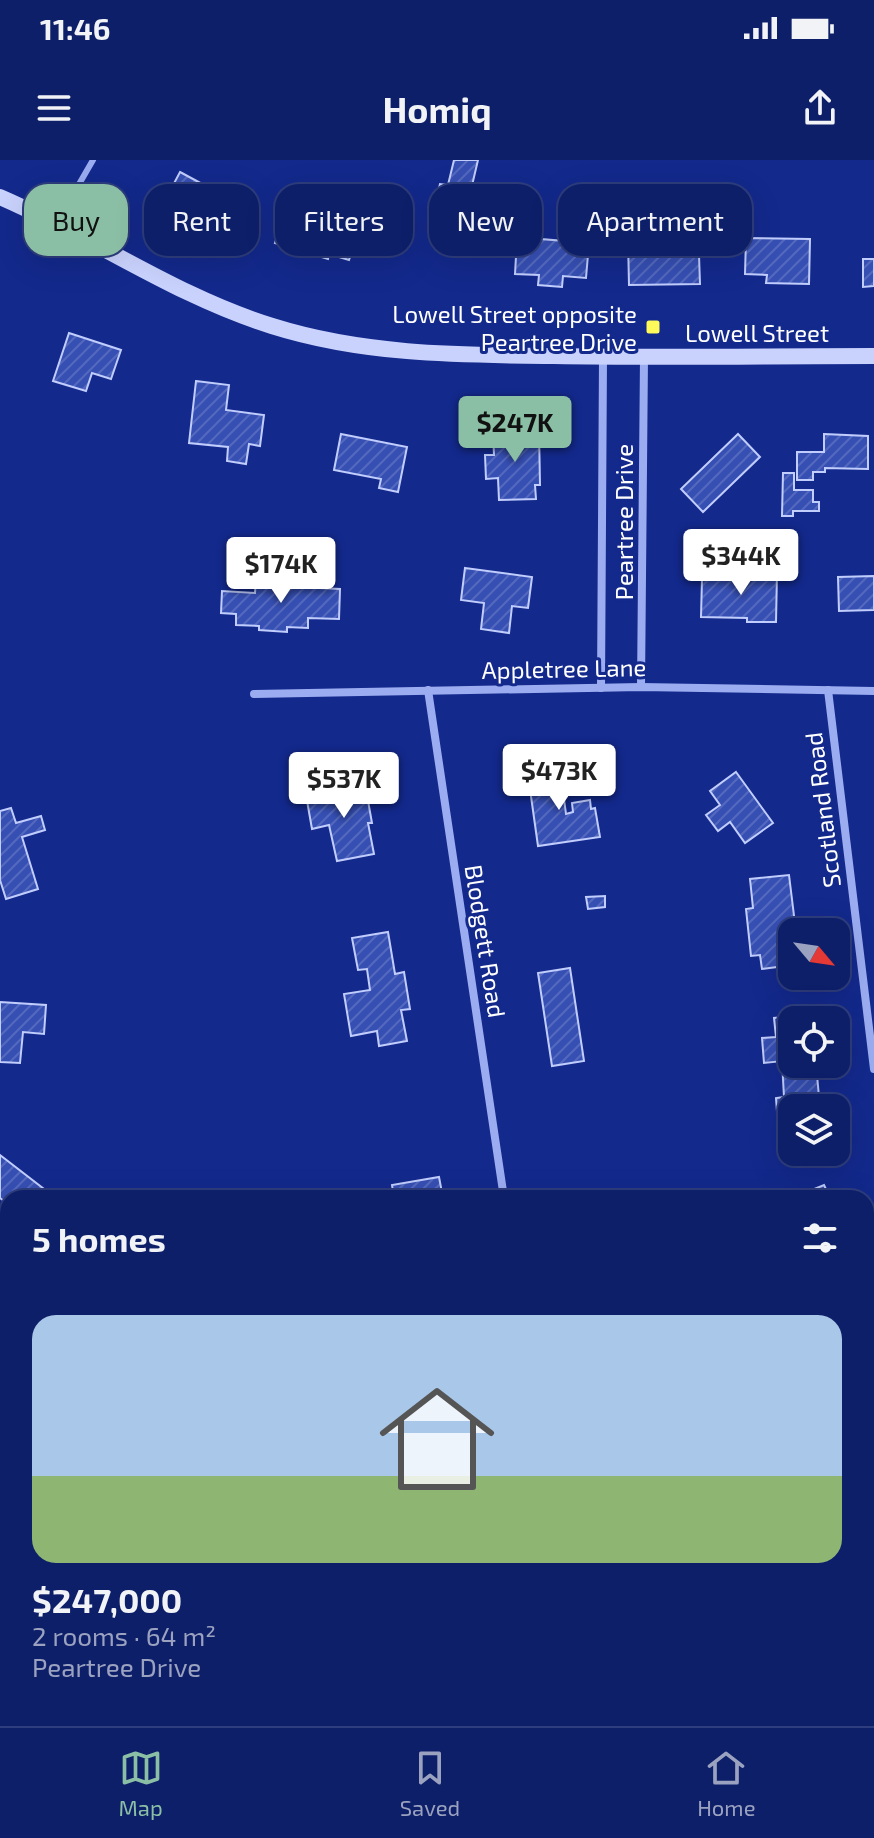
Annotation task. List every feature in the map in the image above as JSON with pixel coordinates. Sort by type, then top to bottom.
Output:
[{"type":"main road","name":"Lowell Street","points":[[0,197],[24,209]]},
{"type":"main road","name":"Lowell Street","points":[[115,256],[199,299],[242,316],[344,344],[468,355],[874,356]]},
{"type":"street","name":"Peartree Drive","points":[[601,688],[603,357]]},
{"type":"street","name":"Peartree Drive","points":[[641,687],[644,357]]},
{"type":"street","name":"Appletree Lane","points":[[254,694],[641,687],[874,691]]},
{"type":"street","name":"Blodgett Road","points":[[428,690],[503,1190]]},
{"type":"street","name":"Scotland Road","points":[[828,690],[874,1069]]},
{"type":"lane","points":[[79,184],[93,160]]},
{"type":"building","points":[[454,160],[478,160],[472,184],[448,184]]},
{"type":"building","points":[[180,172],[202,184],[174,184]]},
{"type":"building","points":[[752,238],[810,239],[809,284],[766,283],[767,275],[745,274],[746,256],[752,256]]},
{"type":"building","points":[[542,239],[558,240],[558,256],[588,256],[586,278],[563,276],[562,287],[538,285],[539,275],[515,274],[516,256],[542,256]]},
{"type":"building","points":[[628,256],[699,256],[700,284],[629,285]]},
{"type":"building","points":[[863,259],[874,259],[874,286],[863,287]]},
{"type":"building","points":[[69,333],[121,350],[111,379],[92,373],[86,391],[53,381]]},
{"type":"building","points":[[196,381],[229,385],[226,410],[264,415],[260,446],[249,444],[246,464],[227,461],[228,447],[189,443]]},
{"type":"building","points":[[539,430],[540,485],[535,485],[536,499],[499,500],[498,478],[486,479],[485,455],[494,455],[493,432]]},
{"type":"building","points":[[341,434],[407,447],[398,492],[379,488],[381,479],[334,470]]},
{"type":"building","points":[[738,434],[760,457],[703,512],[681,489]]},
{"type":"building","points":[[824,434],[868,436],[868,469],[825,468],[825,472],[813,472],[813,480],[797,480],[797,452],[824,452]]},
{"type":"building","points":[[783,473],[794,473],[794,490],[813,490],[813,502],[819,502],[819,511],[793,511],[793,516],[782,516]]},
{"type":"building","points":[[465,568],[532,577],[528,608],[512,606],[509,633],[481,629],[484,603],[461,600]]},
{"type":"building","points":[[735,572],[777,573],[776,622],[701,617],[702,579],[734,580]]},
{"type":"building","points":[[874,576],[874,610],[839,611],[838,577]]},
{"type":"building","points":[[256,579],[299,581],[299,587],[340,589],[339,619],[308,618],[308,628],[287,627],[287,632],[236,625],[236,614],[221,613],[222,591],[255,593]]},
{"type":"building","points":[[560,770],[566,814],[573,812],[572,803],[590,800],[591,809],[595,808],[600,837],[538,846],[528,775]]},
{"type":"building","points":[[736,772],[773,823],[745,843],[730,822],[718,831],[706,815],[720,805],[710,791]]},
{"type":"building","points":[[365,784],[374,854],[337,861],[329,825],[312,829],[306,795]]},
{"type":"building","points":[[11,808],[16,823],[41,816],[45,830],[22,837],[38,889],[6,899],[0,880],[0,811]]},
{"type":"building","points":[[789,875],[794,918],[778,918],[778,967],[762,969],[760,955],[751,956],[746,909],[753,908],[750,879]]},
{"type":"building","points":[[605,896],[605,907],[588,909],[586,897]]},
{"type":"building","points":[[388,932],[395,974],[404,972],[410,1009],[401,1010],[407,1041],[379,1046],[377,1031],[351,1036],[344,994],[370,990],[367,969],[358,970],[352,938]]},
{"type":"building","points":[[570,968],[584,1061],[552,1066],[538,973]]},
{"type":"building","points":[[0,1002],[46,1005],[44,1034],[23,1032],[20,1063],[0,1062]]},
{"type":"building","points":[[774,1018],[778,1018],[778,1061],[764,1063],[762,1038],[776,1037]]},
{"type":"building","points":[[783,1078],[817,1078],[819,1094],[784,1094]]},
{"type":"building","points":[[0,1155],[44,1189],[43,1190],[0,1190]]},
{"type":"building","points":[[439,1177],[441,1190],[393,1190],[392,1185]]},
{"type":"place","name":"Lowell Street opposite Peartree Drive","points":[[653,327]]}]
